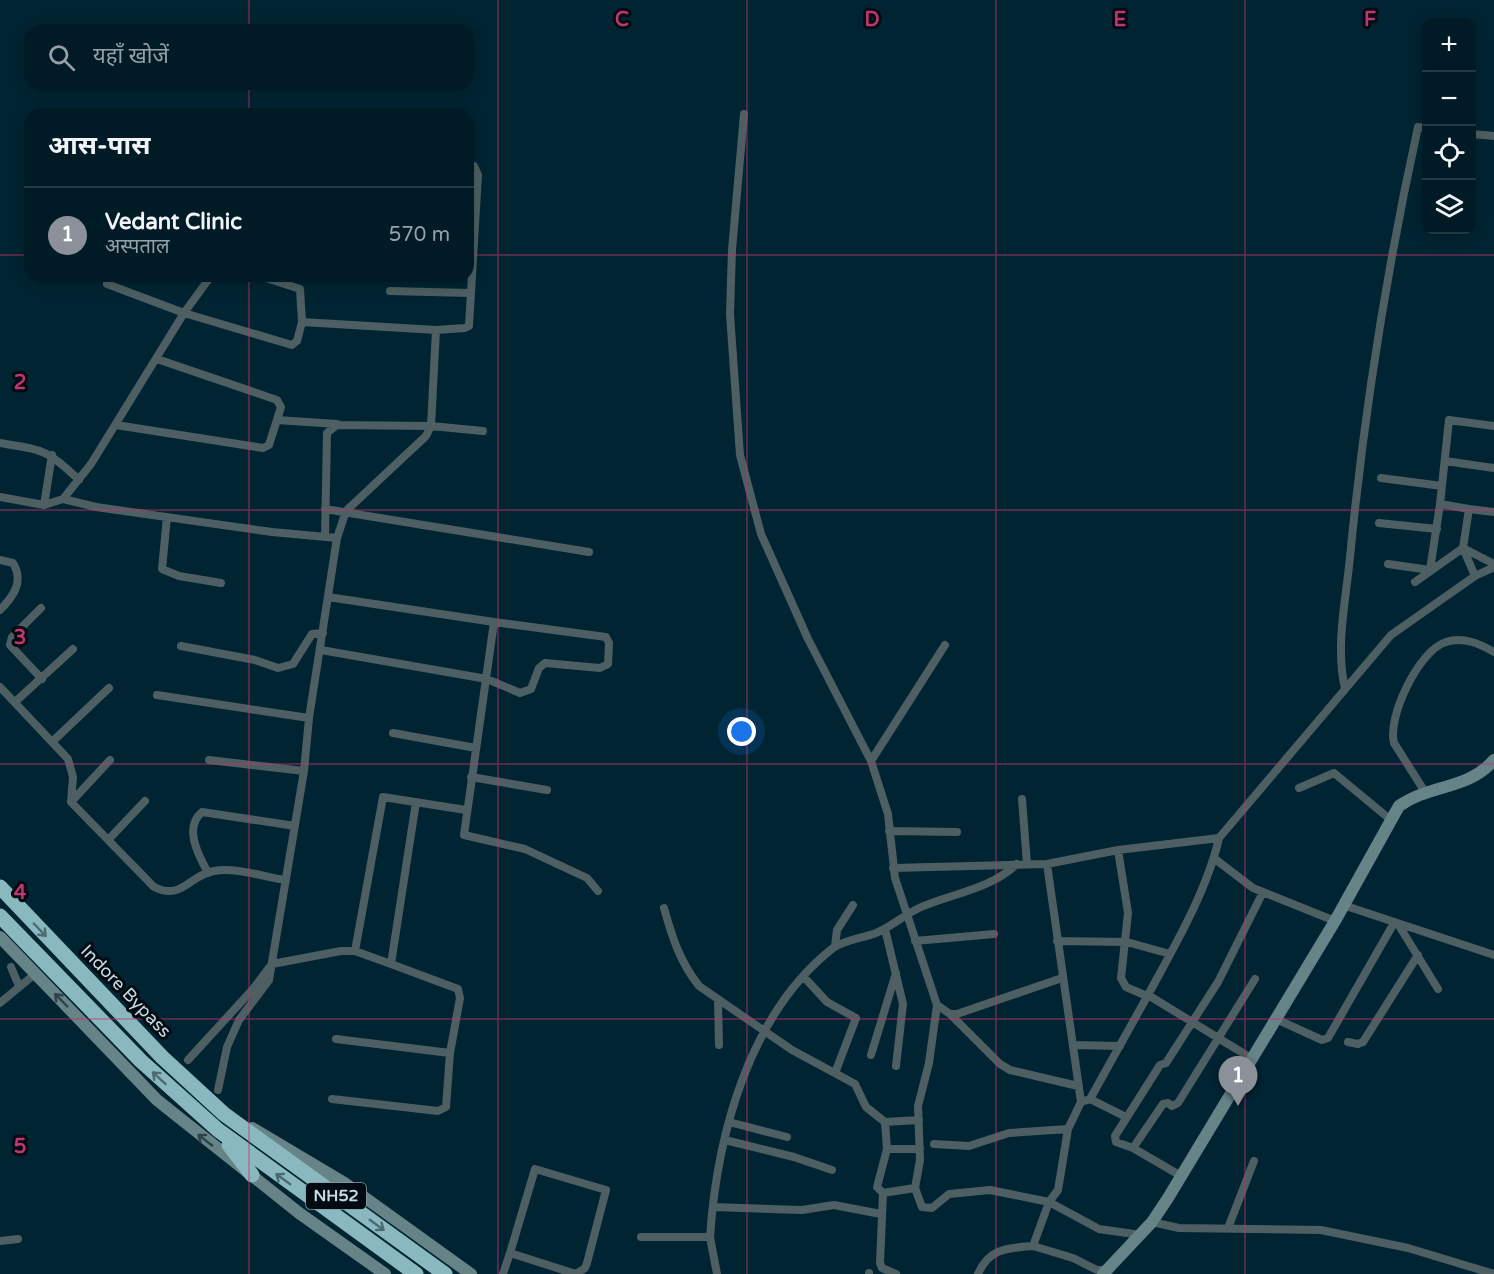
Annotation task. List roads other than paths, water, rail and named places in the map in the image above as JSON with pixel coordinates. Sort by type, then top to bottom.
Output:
[{"type":"highway","name":"Indore Bypass","points":[[0,887],[223,1124]]},
{"type":"highway","name":"NH52","points":[[0,916],[95,1025],[166,1085],[445,1274]]},
{"type":"highway","name":"NH52","points":[[223,1124],[416,1274]]},
{"type":"highway","points":[[223,1124],[252,1175]]},
{"type":"street","points":[[744,114],[732,249],[730,314],[740,456],[761,534],[808,639],[871,761],[888,814],[893,868],[906,916],[937,1005],[929,1063],[918,1106],[920,1149],[915,1188],[920,1206],[930,1208],[949,1194],[986,1190],[1049,1202],[1099,1229],[1141,1235]]},
{"type":"street","points":[[1346,688],[1341,666],[1343,624],[1371,385],[1408,172],[1418,127],[1422,128]]},
{"type":"street","points":[[1476,134],[1494,136]]},
{"type":"street","points":[[474,166],[478,175],[474,202]]},
{"type":"street","points":[[63,499],[91,464],[184,313],[207,282]]},
{"type":"street","points":[[107,284],[184,313],[292,345],[297,341],[302,322],[300,289],[278,282]]},
{"type":"street","points":[[302,322],[436,330],[469,326],[470,282]]},
{"type":"street","points":[[390,291],[470,293]]},
{"type":"street","points":[[218,1090],[227,1047],[239,1020],[269,980],[304,771],[309,718],[337,538],[346,511],[426,436],[431,426],[436,330]]},
{"type":"street","points":[[116,425],[263,448],[269,445],[281,407],[271,397],[157,359]]},
{"type":"street","points":[[277,420],[431,426],[483,431]]},
{"type":"street","points":[[1430,570],[1449,420],[1494,426]]},
{"type":"street","points":[[324,537],[327,433],[337,424]]},
{"type":"street","points":[[0,442],[41,450],[52,455],[82,477]]},
{"type":"street","points":[[44,505],[52,455]]},
{"type":"street","points":[[1445,461],[1494,468]]},
{"type":"street","points":[[1381,478],[1442,486]]},
{"type":"street","points":[[0,497],[44,505],[63,499],[92,506],[167,517],[337,538]]},
{"type":"street","points":[[1440,504],[1494,512]]},
{"type":"street","points":[[325,509],[589,552]]},
{"type":"street","points":[[1469,509],[1463,548],[1475,576]]},
{"type":"street","points":[[167,517],[162,569],[179,576],[221,583]]},
{"type":"street","points":[[1378,524],[1437,529]]},
{"type":"street","points":[[1463,548],[1494,565]]},
{"type":"street","points":[[1415,582],[1463,548]]},
{"type":"street","points":[[0,560],[13,563],[18,571],[19,582],[11,599],[0,610]]},
{"type":"street","points":[[1388,564],[1430,570]]},
{"type":"street","points":[[1033,1246],[1049,1202],[1058,1190],[1068,1130],[1120,1046],[1170,954],[1215,859],[1220,838],[1391,635],[1494,565]]},
{"type":"street","points":[[321,650],[487,678],[520,693],[531,689],[539,668],[545,663],[600,668],[609,664],[609,642],[606,637],[328,597]]},
{"type":"street","points":[[41,608],[12,637],[10,645],[42,678]]},
{"type":"street","points":[[494,622],[464,835],[468,838],[525,849],[587,878],[598,891]]},
{"type":"street","points":[[181,646],[255,660],[278,668],[293,664],[312,634],[323,633]]},
{"type":"street","points":[[1425,792],[1394,743],[1392,734],[1405,693],[1423,657],[1434,647],[1447,641],[1477,643],[1494,652]]},
{"type":"street","points":[[871,761],[945,645]]},
{"type":"street","points":[[15,702],[73,649]]},
{"type":"street","points":[[0,687],[53,741],[70,766],[71,802],[154,887],[174,892],[208,873],[223,871],[286,880]]},
{"type":"street","points":[[53,741],[109,688]]},
{"type":"street","points":[[157,695],[309,718]]},
{"type":"street","points":[[393,733],[476,748]]},
{"type":"street","points":[[71,802],[110,760]]},
{"type":"street","points":[[208,760],[304,771]]},
{"type":"street","points":[[978,1274],[982,1263],[996,1251],[1010,1246],[1033,1246],[1073,1258],[1105,1272],[1152,1222],[1335,921],[1399,806],[1425,792],[1482,773],[1494,760]]},
{"type":"street","points":[[1299,788],[1334,773],[1391,820]]},
{"type":"street","points":[[471,777],[547,790]]},
{"type":"street","points":[[355,951],[383,797],[466,810]]},
{"type":"street","points":[[1022,799],[1027,864]]},
{"type":"street","points":[[109,839],[145,801]]},
{"type":"street","points":[[391,964],[416,802]]},
{"type":"street","points":[[208,873],[193,839],[196,818],[202,812],[295,826]]},
{"type":"street","points":[[889,831],[957,831]]},
{"type":"street","points":[[893,868],[1047,864],[1118,850],[1220,838]]},
{"type":"street","points":[[1118,850],[1128,904],[1127,942],[1121,978],[1123,984],[1148,996],[1251,1058]]},
{"type":"street","points":[[1215,859],[1243,882],[1335,921]]},
{"type":"street","points":[[717,1274],[710,1237],[713,1207],[729,1122],[765,1029],[803,975],[835,946],[885,929],[918,909],[996,881],[1017,864]]},
{"type":"street","points":[[1047,864],[1078,1086],[1086,1101],[1126,1118]]},
{"type":"street","points":[[1181,1176],[1114,1139],[1160,1065],[1166,1063],[1218,982],[1263,892]]},
{"type":"street","points":[[835,946],[837,930],[853,904]]},
{"type":"street","points":[[1343,904],[1494,955]]},
{"type":"street","points":[[664,908],[674,943],[687,972],[699,986],[765,1029],[792,1050],[855,1084],[867,1107],[885,1122],[919,1120]]},
{"type":"street","points":[[1396,923],[1438,988]]},
{"type":"street","points":[[1276,1019],[1313,1038],[1323,1041],[1328,1038],[1396,923]]},
{"type":"street","points":[[885,929],[903,1012],[896,1066]]},
{"type":"street","points":[[915,941],[994,934]]},
{"type":"street","points":[[0,937],[35,974],[95,1025],[158,1100],[252,1175],[385,1274]]},
{"type":"street","points":[[1057,941],[1127,942],[1170,954]]},
{"type":"street","points":[[188,1060],[253,989],[272,964],[341,951],[355,951],[458,988],[460,998],[450,1053],[446,1107],[441,1111],[332,1099]]},
{"type":"street","points":[[1348,1042],[1358,1044],[1363,1042],[1418,955]]},
{"type":"street","points":[[11,967],[19,986]]},
{"type":"street","points":[[871,1055],[896,973]]},
{"type":"street","points":[[2,999],[35,974]]},
{"type":"street","points":[[803,975],[827,1002],[856,1018],[835,1073]]},
{"type":"street","points":[[950,1014],[966,1011],[1062,978]]},
{"type":"street","points":[[1133,1148],[1163,1104],[1168,1103],[1172,1106],[1178,1103],[1255,979]]},
{"type":"street","points":[[718,1000],[719,1045]]},
{"type":"street","points":[[937,1005],[950,1014],[1000,1064],[1010,1070],[1078,1086]]},
{"type":"street","points":[[336,1039],[450,1053]]},
{"type":"street","points":[[1073,1045],[1120,1046]]},
{"type":"street","points":[[729,1122],[787,1137]]},
{"type":"street","points":[[885,1122],[887,1149],[877,1186],[883,1194],[880,1263],[882,1268],[896,1274]]},
{"type":"street","points":[[223,1124],[267,1135],[346,1184],[466,1270]]},
{"type":"street","points":[[934,1144],[969,1146],[1009,1133],[1068,1130]]},
{"type":"street","points":[[725,1140],[794,1157],[832,1170]]},
{"type":"street","points":[[887,1149],[920,1149]]},
{"type":"street","points":[[1228,1228],[1254,1161]]},
{"type":"street","points":[[503,1274],[535,1169],[606,1190],[587,1263],[580,1272],[572,1274],[510,1253]]},
{"type":"street","points":[[883,1194],[915,1188]]},
{"type":"street","points":[[713,1207],[802,1210],[834,1205],[881,1214]]},
{"type":"street","points":[[1152,1222],[1179,1228],[1321,1230],[1408,1248],[1494,1274]]},
{"type":"street","points":[[641,1237],[710,1237]]},
{"type":"street","points":[[0,1241],[18,1239]]},
{"type":"place","name":"Vedant Clinic","points":[[1238,1106]]}]
